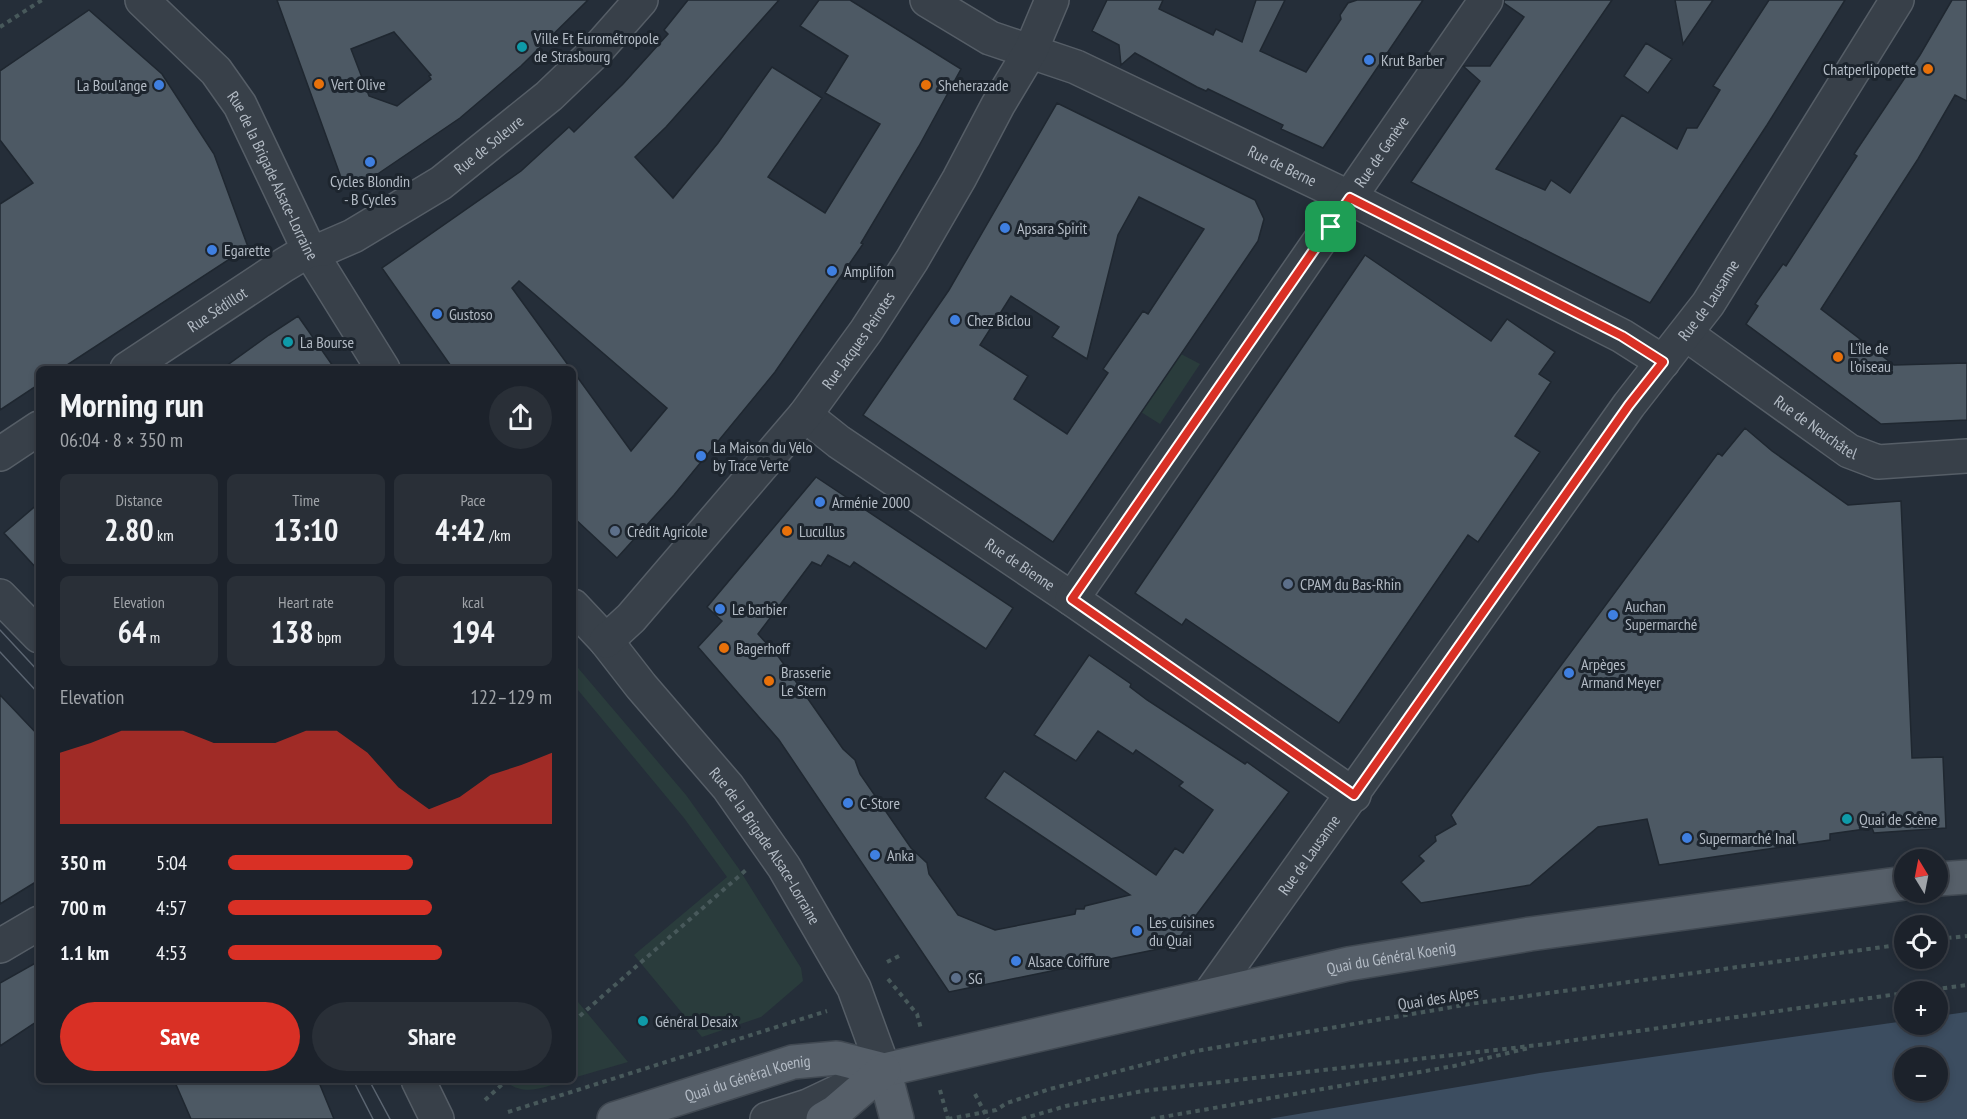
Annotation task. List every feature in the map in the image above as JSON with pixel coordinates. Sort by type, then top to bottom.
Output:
[{"type":"main road","points":[[1948,878],[1967,877]]},
{"type":"main road","name":"Quai du Général Koenig","points":[[614,1119],[793,1062],[837,1059],[884,1070],[1348,964],[1530,934],[1894,884]]},
{"type":"main road","name":"Quai du Général Koenig","points":[[823,1119],[835,1112],[884,1070]]},
{"type":"main road","name":"Rue de la Brigade Alsace-Lorraine","points":[[884,1070],[897,1119]]},
{"type":"street","name":"Rue de la Brigade Alsace-Lorraine","points":[[142,0],[229,86],[309,250],[381,366]]},
{"type":"street","name":"Rue de Soleure","points":[[309,250],[330,247],[353,236],[441,183],[549,96],[597,50],[641,0]]},
{"type":"street","name":"Rue de Berne","points":[[927,0],[990,38],[1076,67],[1350,198],[1622,336],[1663,362]]},
{"type":"street","name":"Rue Jacques Peirotes","points":[[606,641],[631,618],[805,416],[866,331],[912,260],[1031,50],[1052,0]]},
{"type":"street","name":"Rue de Genève","points":[[1072,599],[1486,0]]},
{"type":"street","name":"Rue de Lausanne","points":[[1209,995],[1354,795],[1629,405],[1708,304],[1897,0]]},
{"type":"street","name":"Rue Sédillot","points":[[132,366],[309,250]]},
{"type":"street","name":"Rue de Neuchâtel","points":[[1686,334],[1849,451],[1878,462],[1967,456]]},
{"type":"street","name":"Rue de Bienne","points":[[805,416],[838,442],[1072,599],[1354,795]]},
{"type":"street","points":[[0,454],[36,430]]},
{"type":"street","points":[[0,596],[36,633]]},
{"type":"street","name":"Rue de la Brigade Alsace-Lorraine","points":[[576,609],[606,641],[641,686],[728,787],[784,867],[854,988],[884,1070]]},
{"type":"street","points":[[0,946],[36,925]]},
{"type":"street","points":[[767,1119],[808,1106],[884,1070]]},
{"type":"street","points":[[419,1083],[437,1119]]},
{"type":"path","points":[[0,27],[42,0]]},
{"type":"path","points":[[576,1019],[750,866]]},
{"type":"path","points":[[1948,938],[1967,936]]},
{"type":"path","name":"Quai des Alpes","points":[[948,1119],[984,1113],[1041,1092],[1196,1051],[1476,1003],[1894,946]]},
{"type":"path","points":[[887,962],[903,954]]},
{"type":"path","points":[[1948,988],[1967,985]]},
{"type":"path","points":[[1022,1119],[1066,1106],[1143,1091],[1547,1044],[1894,995]]},
{"type":"path","points":[[508,1112],[779,1026]]},
{"type":"path","points":[[1150,1119],[1454,1066],[1547,1044]]},
{"type":"path","points":[[484,1100],[504,1083]]},
{"type":"path","points":[[975,1094],[988,1119]]},
{"type":"shaded area","points":[[1181,354],[1200,364],[1160,424],[1141,412]]},
{"type":"shaded area","points":[[576,666],[686,795],[739,869],[801,968],[803,981],[761,1017],[702,1037],[634,955],[727,877],[684,818],[576,688]]},
{"type":"shaded area","points":[[578,1002],[628,1062],[576,1077],[576,1004]]},
{"type":"shaded area","points":[[509,1083],[557,1083],[527,1090]]},
{"type":"water","points":[[1967,1012],[1967,1119],[1269,1119],[1540,1073],[1894,1023],[1894,1035],[1948,1035],[1948,1015]]},
{"type":"building","points":[[277,0],[588,0],[521,66],[460,118],[357,188],[343,183]],"holes":[[[394,32],[431,75],[429,76],[431,79],[397,106],[369,96],[351,49]]]},
{"type":"building","points":[[688,0],[779,0],[666,127],[635,157],[673,198],[718,143],[772,67],[822,98],[768,177],[825,213],[880,124],[825,93],[848,56],[800,26],[819,0],[850,0],[961,69],[919,146],[861,243],[863,244],[775,372],[674,495],[617,558],[576,520],[576,375],[631,451],[667,408],[519,281],[512,288],[569,366],[451,366],[382,268],[521,171],[569,127],[574,132],[623,84],[668,34],[664,30]]},
{"type":"building","points":[[1107,0],[1163,0],[1159,9],[1213,35],[1216,29],[1242,42],[1256,0],[1285,0],[1260,51],[1306,72],[1341,19],[1340,15],[1348,3],[1357,0],[1423,0],[1323,148],[1281,129],[1283,125],[1208,89],[1206,91],[1197,87],[1135,53],[1121,65],[1119,45],[1092,31]]},
{"type":"building","points":[[1504,0],[1612,0],[1496,169],[1545,190],[1551,180],[1570,193],[1622,115],[1677,149],[1687,128],[1697,128],[1720,90],[1713,86],[1769,0],[1845,0],[1767,125],[1650,303],[1411,182],[1480,81],[1463,66],[1490,66],[1524,17],[1504,3]]},
{"type":"building","points":[[1675,0],[1713,0],[1683,44]]},
{"type":"building","points":[[1952,0],[1967,0],[1967,101],[1955,95],[1918,159],[1821,309],[1894,365],[1967,363],[1967,420],[1881,424],[1746,324],[1758,306],[1755,304],[1783,264],[1786,266],[1857,156],[1854,154],[1920,55]]},
{"type":"building","points":[[89,10],[162,74],[214,154],[248,247],[66,366],[36,366],[36,386],[0,410],[0,204],[33,183],[0,140],[0,71]]},
{"type":"building","points":[[1646,43],[1672,59],[1648,93],[1624,76]]},
{"type":"building","points":[[1057,103],[1255,200],[1264,219],[1258,241],[1053,542],[863,415],[949,290]],"holes":[[[1139,197],[1204,229],[1148,314],[1143,311],[1103,369],[1108,373],[1067,434],[1014,399],[1028,376],[980,345],[1011,296],[1059,327],[1052,337],[1087,359],[1118,235]]]},
{"type":"building","points":[[1365,255],[1491,341],[1507,319],[1555,352],[1539,374],[1551,382],[1515,436],[1540,452],[1478,542],[1468,535],[1339,723],[1186,619],[1182,625],[1135,593]]},
{"type":"building","name":"La Bourse","points":[[298,316],[333,366],[226,366]]},
{"type":"building","points":[[1745,428],[1772,451],[1848,505],[1901,501],[1912,758],[1943,757],[1946,828],[1874,833],[1872,828],[1830,834],[1830,840],[1659,865],[1647,819],[1598,827],[1530,885],[1421,903],[1401,882],[1424,861],[1419,856],[1436,841],[1435,836],[1456,824],[1451,815],[1466,794],[1718,453],[1722,456]]},
{"type":"building","points":[[816,477],[1013,608],[986,649],[854,562],[850,567],[828,555],[821,566],[812,562],[758,634],[778,656],[843,749],[855,760],[860,774],[911,848],[927,863],[929,874],[958,915],[995,930],[1075,914],[1076,909],[1084,909],[1085,906],[1130,895],[985,798],[1004,771],[1156,875],[1175,848],[1183,853],[1213,810],[1179,786],[1183,782],[1136,750],[1133,754],[1098,731],[1076,761],[1034,735],[1089,655],[1131,684],[1130,687],[1147,700],[1245,764],[1247,762],[1289,792],[1173,946],[949,992],[779,740],[698,647],[722,621],[707,607]]},
{"type":"building","points":[[36,506],[36,568],[4,533]]},
{"type":"building","points":[[0,695],[36,733],[36,882],[0,904]]},
{"type":"building","points":[[36,963],[36,1022],[0,1046],[0,983]]},
{"type":"building","points":[[175,1083],[319,1083],[334,1119],[191,1119]]},
{"type":"tram line","points":[[0,630],[36,669]]},
{"type":"tram line","points":[[0,652],[36,691]]},
{"type":"tram line","points":[[355,1083],[373,1119]]},
{"type":"tram line","points":[[371,1083],[390,1119]]},
{"type":"place","name":"Ville Et Eurométropole de Strasbourg","points":[[522,47]]},
{"type":"place","name":"Krut Barber","points":[[1369,60]]},
{"type":"place","name":"Chatperlipopette","points":[[1928,69]]},
{"type":"place","name":"Vert Olive","points":[[319,84]]},
{"type":"place","name":"La Boul'ange","points":[[159,85]]},
{"type":"place","name":"Sheherazade","points":[[926,85]]},
{"type":"place","name":"Cycles Blondin - B Cycles","points":[[370,162]]},
{"type":"place","name":"Apsara Spirit","points":[[1005,228]]},
{"type":"place","name":"Egarette","points":[[212,250]]},
{"type":"place","name":"Amplifon","points":[[832,271]]},
{"type":"place","name":"Gustoso","points":[[437,314]]},
{"type":"place","name":"Chez Biclou","points":[[955,320]]},
{"type":"place","name":"La Bourse","points":[[288,342]]},
{"type":"place","name":"L'île de l'oiseau","points":[[1838,357]]},
{"type":"place","name":"La Maison du Vélo by Trace Verte","points":[[701,456]]},
{"type":"place","name":"Arménie 2000","points":[[820,502]]},
{"type":"place","name":"Crédit Agricole","points":[[615,531]]},
{"type":"place","name":"Lucullus","points":[[787,531]]},
{"type":"place","name":"CPAM du Bas-Rhin","points":[[1288,584]]},
{"type":"place","name":"Le barbier","points":[[720,609]]},
{"type":"place","name":"Auchan Supermarché","points":[[1613,615]]},
{"type":"place","name":"Bagerhoff","points":[[724,648]]},
{"type":"place","name":"Arpèges Armand Meyer","points":[[1569,673]]},
{"type":"place","name":"Brasserie Le Stern","points":[[769,681]]},
{"type":"place","name":"C-Store","points":[[848,803]]},
{"type":"place","name":"Quai de Scène","points":[[1847,819]]},
{"type":"place","name":"Supermarché Inal","points":[[1687,838]]},
{"type":"place","name":"Anka","points":[[875,855]]},
{"type":"place","name":"Les cuisines du Quai","points":[[1137,931]]},
{"type":"place","name":"Alsace Coiffure","points":[[1016,961]]},
{"type":"place","name":"SG","points":[[956,978]]},
{"type":"place","name":"Général Desaix","points":[[643,1021]]},
{"type":"route","points":[[1350,198],[1622,336],[1663,362],[1629,405],[1354,795],[1072,599],[1331,227],[1350,198]]}]
